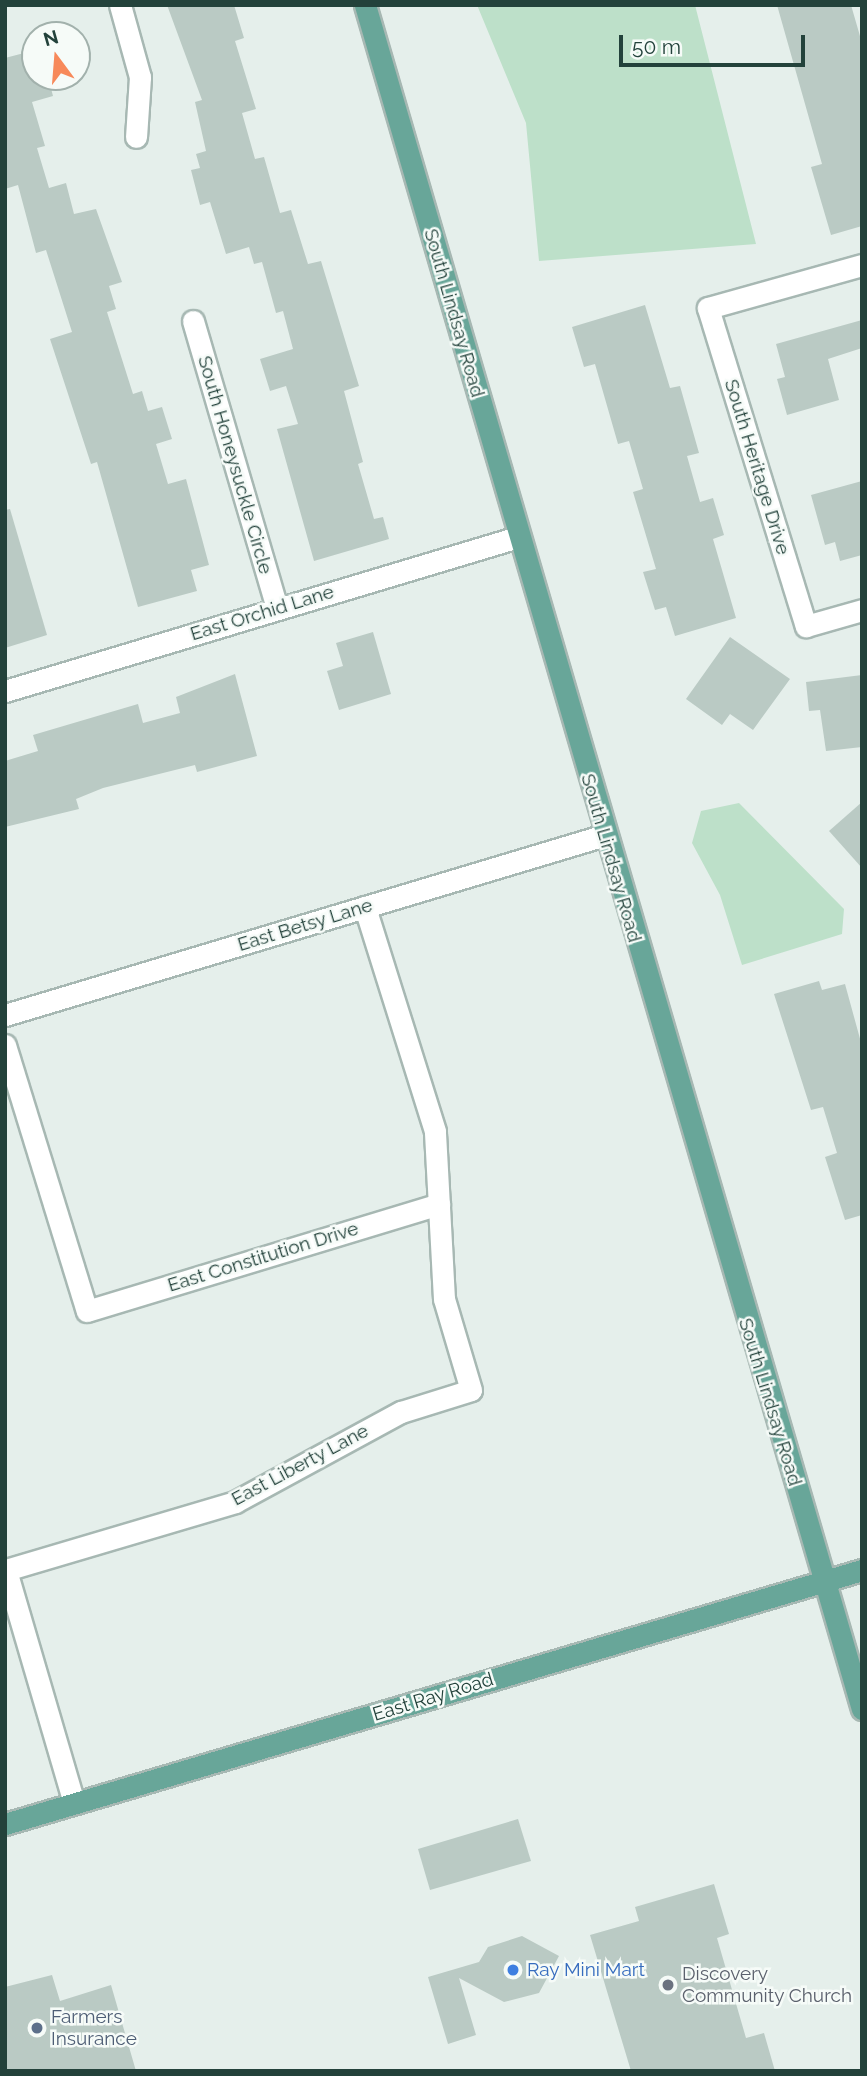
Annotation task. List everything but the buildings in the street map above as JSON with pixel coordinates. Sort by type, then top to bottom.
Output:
[{"type":"main road","name":"South Lindsay Road","points":[[365,5],[862,1709]]},
{"type":"main road","name":"East Ray Road","points":[[5,1824],[862,1570]]},
{"type":"street","points":[[120,5],[140,78],[136,136]]},
{"type":"street","name":"South Heritage Drive","points":[[862,265],[708,309],[807,626],[862,610]]},
{"type":"street","name":"South Honeysuckle Circle","points":[[193,321],[277,608]]},
{"type":"street","name":"East Orchid Lane","points":[[5,691],[518,537]]},
{"type":"street","name":"East Betsy Lane","points":[[5,1015],[605,835]]},
{"type":"street","points":[[365,907],[435,1131],[439,1204]]},
{"type":"street","name":"East Constitution Drive","points":[[5,1045],[87,1311],[439,1204]]},
{"type":"street","name":"East Liberty Lane","points":[[6,1570],[235,1502],[401,1412],[471,1390],[444,1299],[439,1204]]},
{"type":"street","points":[[6,1570],[74,1803]]},
{"type":"green space","points":[[477,5],[695,5],[756,244],[539,261],[526,123]]},
{"type":"green space","points":[[739,803],[844,909],[842,934],[742,965],[720,895],[692,843],[701,811]]},
{"type":"place","name":"Ray Mini Mart","points":[[513,1970]]},
{"type":"place","name":"Discovery Community Church","points":[[668,1985]]},
{"type":"place","name":"Farmers Insurance","points":[[37,2028]]}]
